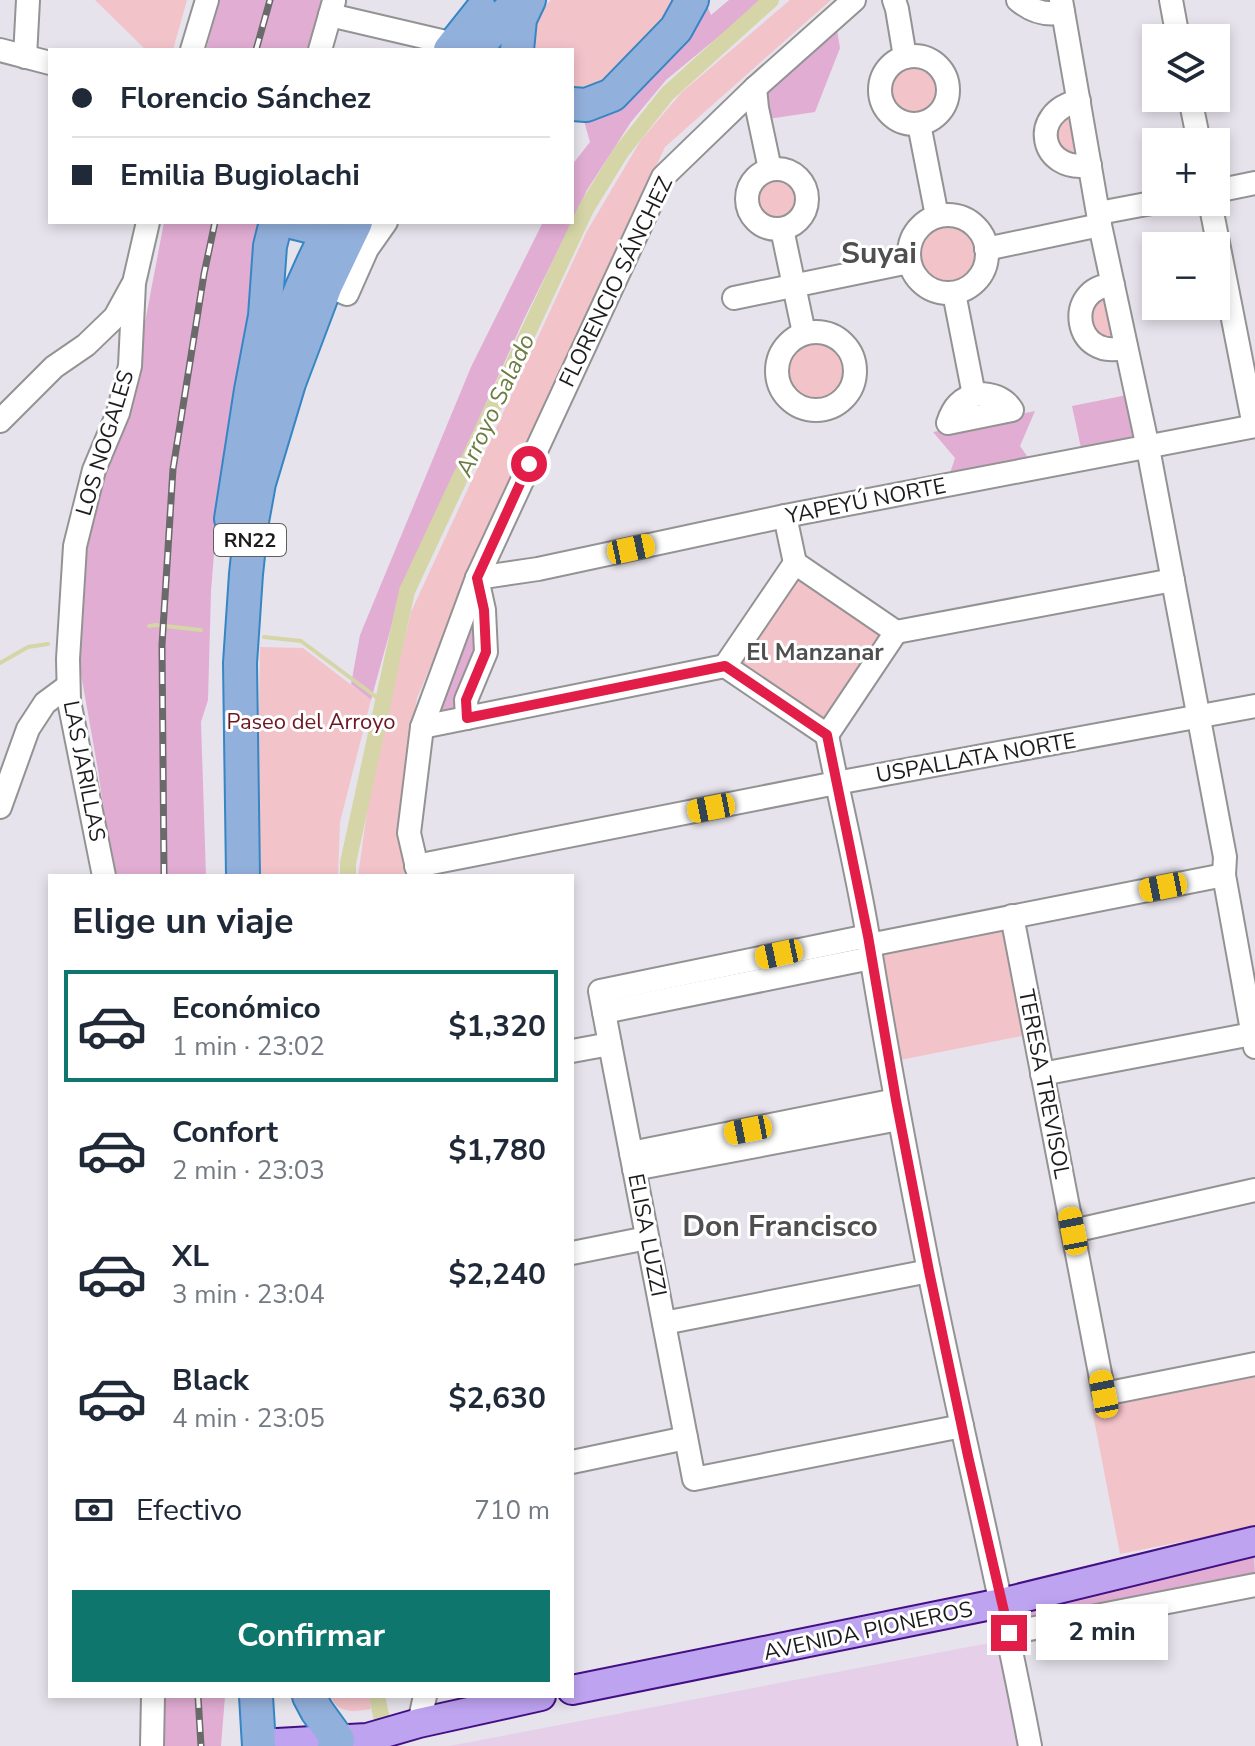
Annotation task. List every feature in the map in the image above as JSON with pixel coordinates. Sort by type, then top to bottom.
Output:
[{"type":"highway","points":[[460,48],[491,0]]},
{"type":"highway","points":[[460,48],[518,0]]},
{"type":"highway","points":[[517,48],[520,19],[529,0]]},
{"type":"highway","points":[[574,104],[586,105],[612,95],[676,29],[692,0]]},
{"type":"highway","points":[[231,519],[265,316],[270,246],[276,224]]},
{"type":"highway","points":[[318,224],[345,226]]},
{"type":"highway","name":"RN22","points":[[224,874],[222,656],[231,519],[277,345],[301,286],[345,226]]},
{"type":"highway","name":"RN22","points":[[243,874],[240,663],[251,527],[259,483],[289,383],[345,226]]},
{"type":"highway","points":[[256,1698],[265,1745]]},
{"type":"highway","points":[[265,1745],[278,1698]]},
{"type":"highway","points":[[310,1698],[317,1711],[344,1742]]},
{"type":"main road","name":"AVENIDA PIONEROS","points":[[574,1690],[1001,1603],[1255,1541]]},
{"type":"main road","points":[[265,1745],[344,1742],[422,1709],[523,1698]]},
{"type":"street","points":[[25,57],[28,0]]},
{"type":"street","points":[[193,48],[207,0]]},
{"type":"street","points":[[321,48],[332,7],[460,48],[476,0]]},
{"type":"street","name":"FLORENCIO SÁNCHEZ","points":[[417,871],[409,833],[422,727],[477,578],[663,177],[755,88],[854,0]]},
{"type":"street","points":[[894,0],[905,57]]},
{"type":"street","points":[[1018,0],[1039,12],[1054,14],[1062,6]]},
{"type":"street","points":[[1171,0],[1175,24]]},
{"type":"street","points":[[1042,1074],[1254,1041],[1224,875],[1225,857],[1148,448],[1100,219],[1062,6]]},
{"type":"street","points":[[0,50],[48,63]]},
{"type":"street","points":[[920,56],[931,60],[945,76],[948,98],[943,109],[925,123],[902,123],[884,108],[880,97],[879,86],[883,75],[889,66],[905,57],[920,56]]},
{"type":"street","points":[[755,88],[770,169]]},
{"type":"street","points":[[1079,101],[1055,111],[1046,130],[1047,141],[1057,159],[1077,167],[1090,165]]},
{"type":"street","points":[[919,124],[937,216]]},
{"type":"street","points":[[777,168],[796,175],[806,191],[807,201],[800,219],[782,229],[763,226],[755,220],[746,202],[747,191],[758,174],[777,168]]},
{"type":"street","points":[[1230,188],[1255,183]]},
{"type":"street","points":[[986,249],[1142,206]]},
{"type":"street","points":[[946,214],[971,222],[980,231],[986,249],[985,269],[978,280],[954,293],[943,294],[920,283],[909,262],[913,234],[922,224],[946,214]]},
{"type":"street","points":[[1213,216],[1254,426]]},
{"type":"street","name":"LOS NOGALES","points":[[70,617],[75,546],[94,470],[118,413],[130,366],[134,283],[148,224]]},
{"type":"street","points":[[326,285],[347,294],[367,249],[385,224]]},
{"type":"street","points":[[782,229],[804,333]]},
{"type":"street","points":[[734,298],[909,262]]},
{"type":"street","points":[[0,421],[54,367],[86,345],[115,317],[134,283]]},
{"type":"street","points":[[1113,285],[1098,288],[1089,295],[1080,314],[1081,324],[1084,334],[1100,348],[1111,350],[1126,347]]},
{"type":"street","points":[[954,293],[974,395]]},
{"type":"street","name":"YAPEYÚ NORTE","points":[[477,578],[538,569],[785,516],[1254,426]]},
{"type":"street","points":[[785,516],[795,563],[896,632],[1173,580]]},
{"type":"street","points":[[422,727],[725,666],[795,563]]},
{"type":"street","points":[[467,718],[466,700],[486,652],[484,610],[477,578]]},
{"type":"street","name":"LAS JARILLAS","points":[[70,617],[69,701],[104,874]]},
{"type":"street","points":[[896,632],[827,735],[929,1271],[1009,1633],[1030,1746]]},
{"type":"street","points":[[725,666],[827,735]]},
{"type":"street","points":[[0,807],[28,729],[45,703],[68,686]]},
{"type":"street","name":"USPALLATA NORTE","points":[[417,871],[836,783],[1255,706]]},
{"type":"street","points":[[869,946],[1224,875]]},
{"type":"street","name":"TERESA TREVISOL","points":[[1012,916],[1104,1394],[1255,1364]]},
{"type":"street","name":"ELISA LUZZI","points":[[869,946],[602,1001],[632,1161],[694,1479],[962,1426]]},
{"type":"street","points":[[574,1051],[610,1044]]},
{"type":"street","points":[[632,1161],[897,1110]]},
{"type":"street","points":[[1073,1231],[1255,1190]]},
{"type":"street","points":[[574,1253],[647,1238]]},
{"type":"street","points":[[664,1323],[929,1271]]},
{"type":"street","points":[[574,1462],[686,1438]]},
{"type":"street","points":[[1009,1633],[1255,1585]]},
{"type":"street","points":[[152,1746],[153,1698]]},
{"type":"shaded area","points":[[219,0],[323,0],[311,48],[207,48]]},
{"type":"shaded area","points":[[729,0],[763,0],[666,80],[631,122],[587,190],[574,218],[574,162],[590,142],[584,121],[613,112],[682,43],[706,3],[711,15]]},
{"type":"shaded area","points":[[836,24],[840,48],[815,112],[768,119],[763,89]]},
{"type":"shaded area","points":[[164,224],[264,224],[245,367],[216,529],[208,700],[201,722],[206,874],[113,874],[76,646],[79,576],[103,475],[128,412]]},
{"type":"shaded area","points":[[542,224],[571,224],[524,319],[401,591],[371,700],[351,684],[360,635],[471,367]]},
{"type":"shaded area","points":[[1127,395],[1136,437],[1081,448],[1072,406]]},
{"type":"shaded area","points":[[1035,411],[1020,446],[1029,459],[950,473],[955,458],[933,432]]},
{"type":"shaded area","points":[[476,609],[477,651],[455,708],[436,712]]},
{"type":"shaded area","points":[[1254,1553],[1255,1577],[1015,1625],[1010,1602]]},
{"type":"shaded area","points":[[1000,1641],[1020,1746],[449,1746]]},
{"type":"shaded area","points":[[161,1698],[225,1698],[221,1746],[160,1746]]},
{"type":"green space","points":[[95,0],[187,0],[174,48],[144,48]]},
{"type":"green space","points":[[551,0],[678,0],[677,6],[600,87],[574,92],[574,48],[531,48],[535,18]]},
{"type":"green space","points":[[790,0],[831,0],[665,147],[514,471],[417,698],[398,822],[405,874],[358,874],[371,784],[411,612],[587,231],[641,140],[682,92]]},
{"type":"green space","points":[[914,64],[932,72],[940,90],[932,108],[914,116],[896,108],[888,90],[896,72]]},
{"type":"green space","points":[[1074,113],[1083,155],[1076,156],[1058,147],[1057,134],[1060,123]]},
{"type":"green space","points":[[777,178],[792,184],[798,199],[792,214],[777,220],[762,214],[756,199],[762,184]]},
{"type":"green space","points":[[941,223],[953,223],[969,232],[976,242],[976,266],[969,276],[953,285],[941,285],[921,271],[916,260],[916,248],[930,228]]},
{"type":"green space","points":[[1106,297],[1117,338],[1110,340],[1092,330],[1090,310]]},
{"type":"green space","points":[[810,340],[822,340],[838,349],[845,359],[845,383],[838,393],[822,402],[810,402],[790,388],[785,377],[785,365],[799,345]]},
{"type":"green space","points":[[798,576],[884,634],[825,723],[739,665]]},
{"type":"green space","name":"Paseo del Arroyo","points":[[260,647],[303,648],[371,700],[340,822],[338,874],[261,874],[258,770]]},
{"type":"green space","points":[[1006,929],[1027,1035],[900,1060],[879,953]]},
{"type":"green space","points":[[1255,1377],[1255,1527],[1120,1554],[1092,1409]]},
{"type":"green space","points":[[331,1698],[369,1698],[371,1709],[342,1709]]},
{"type":"waterway","name":"Arroyo Salado","points":[[348,874],[407,591],[586,209],[621,152],[667,94],[771,0]]},
{"type":"waterway","points":[[149,626],[201,630]]},
{"type":"waterway","points":[[264,637],[301,641],[383,702]]},
{"type":"waterway","points":[[0,663],[28,647],[48,644]]},
{"type":"waterway","name":"Arroyo Salado","points":[[377,1698],[382,1720]]},
{"type":"railway","points":[[257,48],[270,0]]},
{"type":"railway","points":[[164,874],[162,645],[173,469],[215,224]]},
{"type":"railway","points":[[198,1698],[201,1746]]},
{"type":"district","name":"Suyai","points":[[879,253]]},
{"type":"district","name":"El Manzanar","points":[[815,652]]},
{"type":"district","name":"Don Francisco","points":[[780,1226]]},
{"type":"route","points":[[529,464],[477,578],[484,610],[486,652],[466,700],[467,718],[725,666],[827,735],[868,936],[929,1271],[1009,1633]]}]
